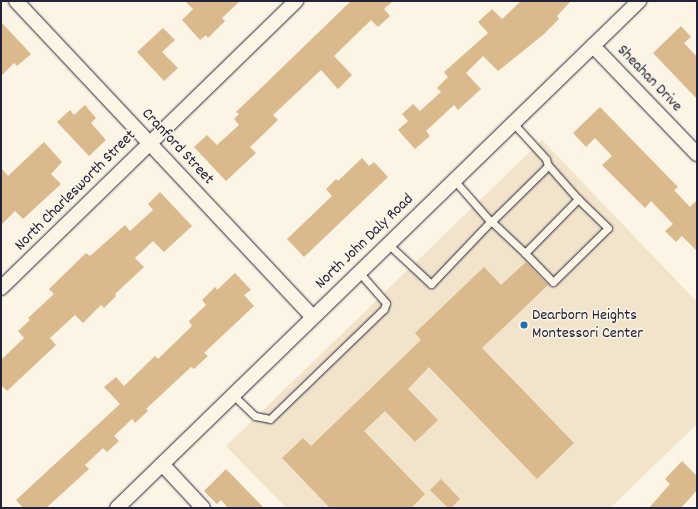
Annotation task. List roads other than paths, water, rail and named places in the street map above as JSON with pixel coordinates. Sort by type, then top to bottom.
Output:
[{"type":"street","name":"Cranford Street","points":[[16,1],[312,316]]},
{"type":"street","name":"North Charlesworth Street","points":[[1,288],[149,142],[296,1]]},
{"type":"street","name":"North John Daly Road","points":[[117,508],[312,316],[639,1]]},
{"type":"street","name":"Sheahan Drive","points":[[593,46],[697,154]]},
{"type":"street","points":[[162,464],[203,508]]},
{"type":"lane","points":[[454,180],[492,221],[553,282],[608,228],[578,199],[548,165],[546,159],[513,123]]},
{"type":"lane","points":[[388,244],[431,284],[548,165]]},
{"type":"lane","points":[[525,253],[578,199]]},
{"type":"lane","points":[[233,395],[255,416],[270,419],[384,309],[386,303],[359,272]]},
{"type":"place","name":"Dearborn Heights Montessori Center","points":[[524,325]]}]
